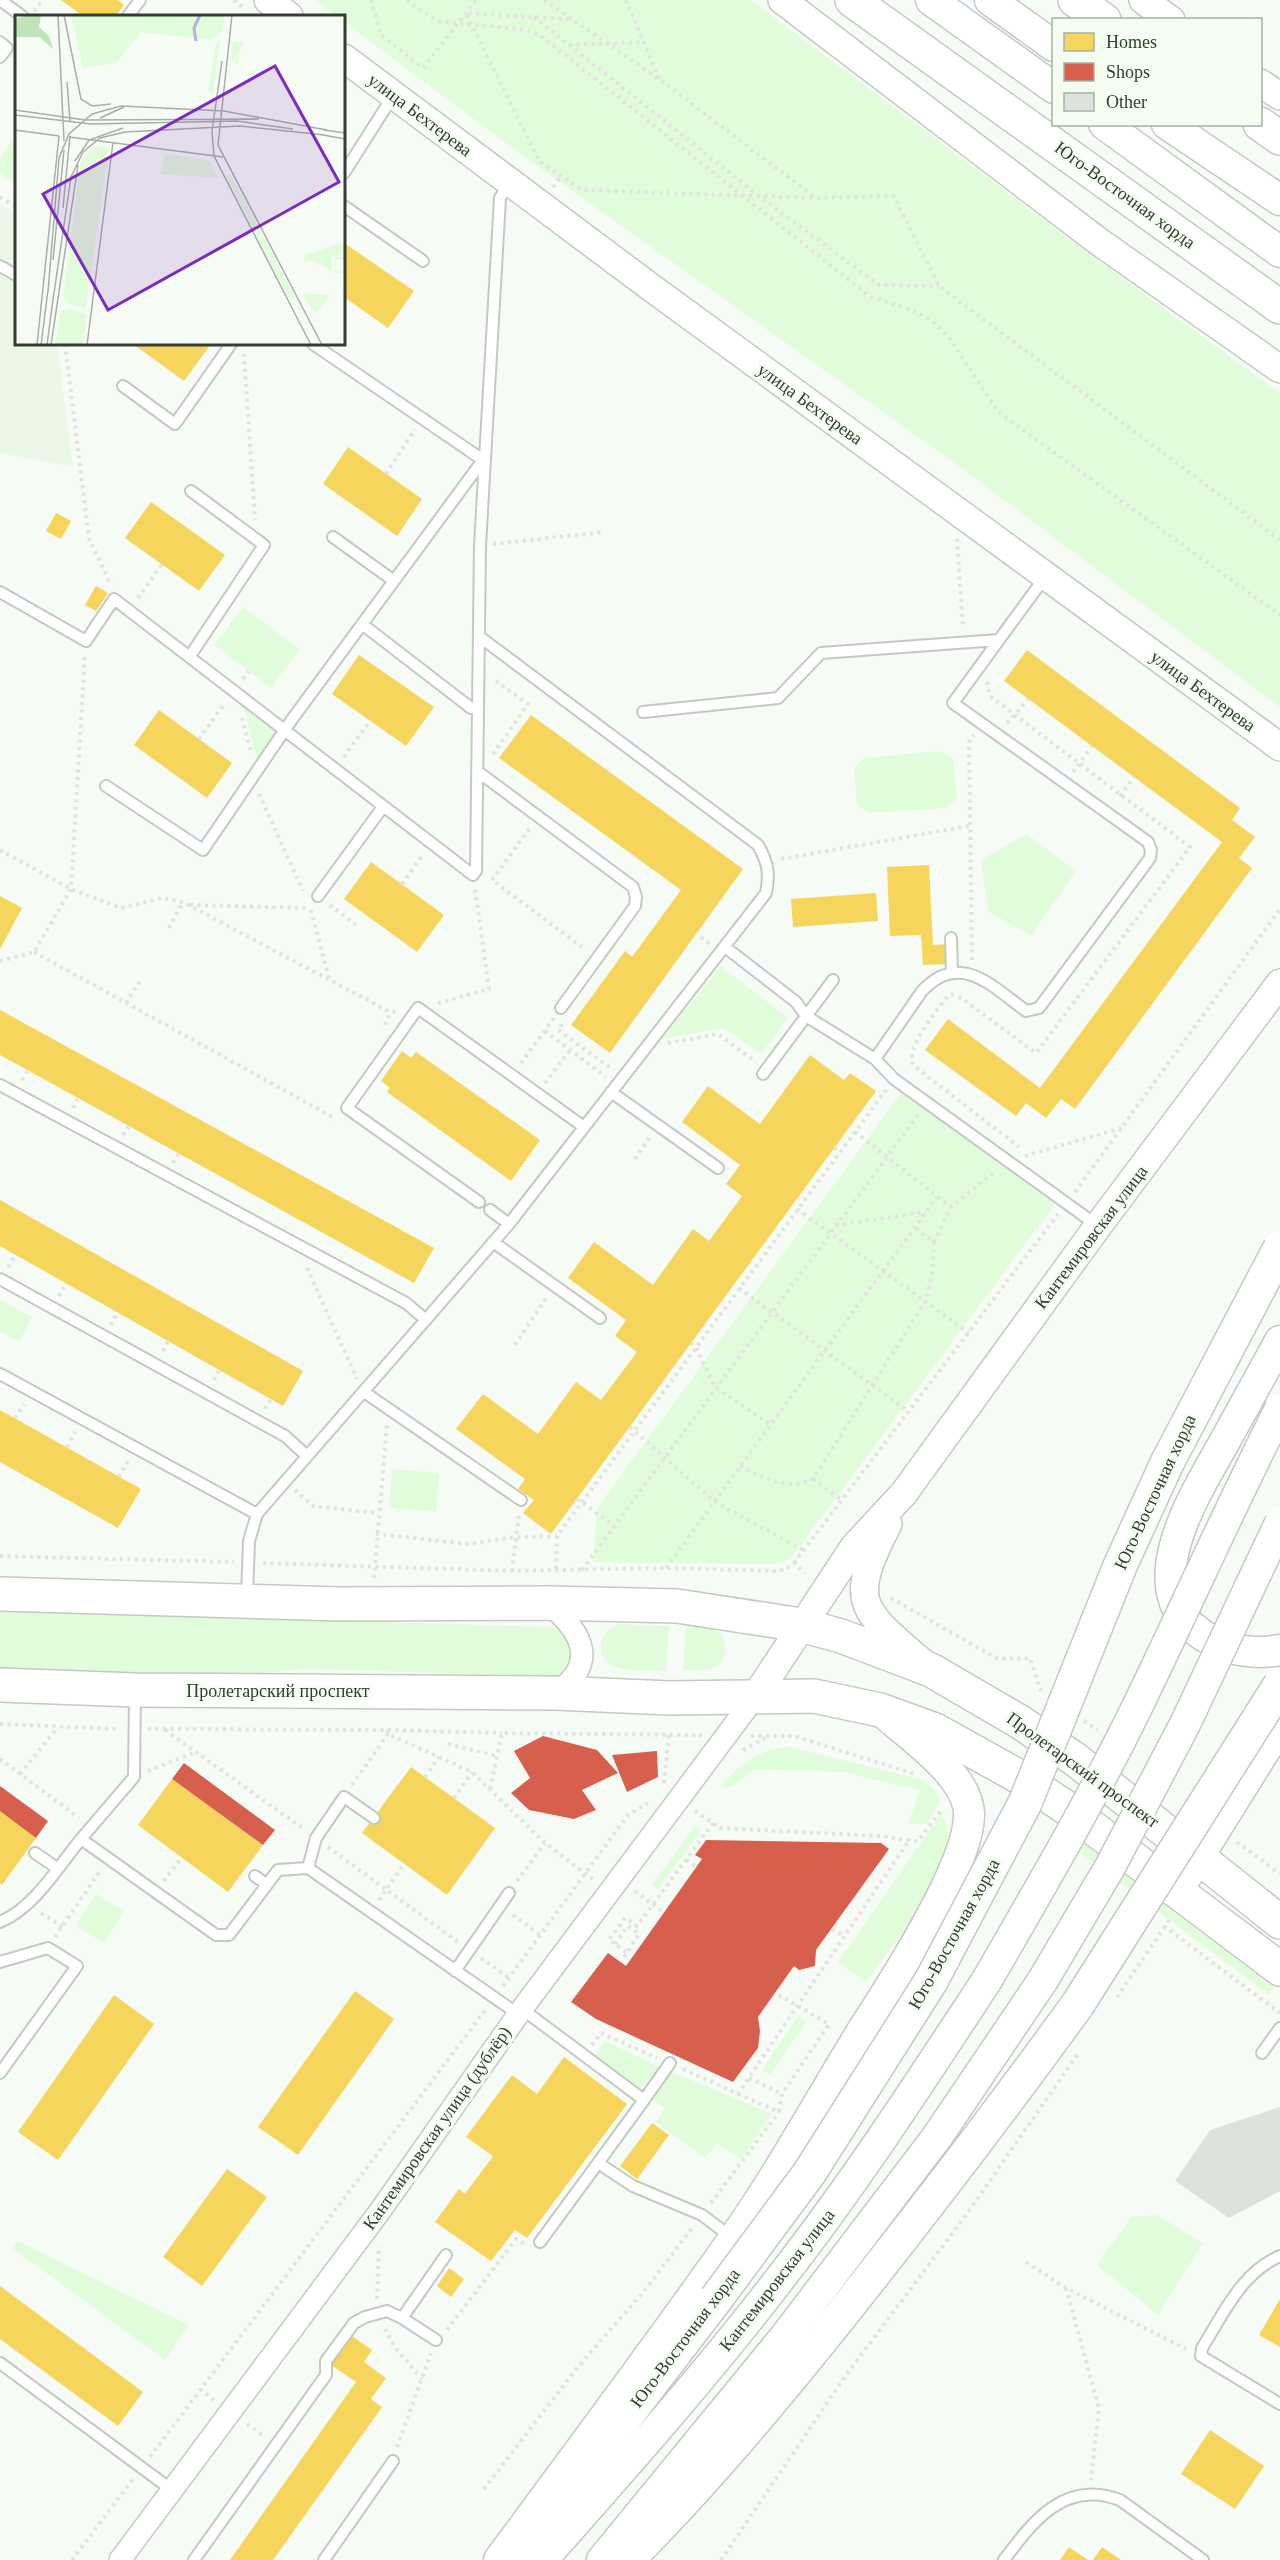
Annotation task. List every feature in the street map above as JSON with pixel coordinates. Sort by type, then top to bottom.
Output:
[{"type":"main road","name":"Юго-Восточная хорда","points":[[852,0],[1280,307]]},
{"type":"main road","points":[[931,0],[1052,87]]},
{"type":"main road","points":[[990,0],[1052,45]]},
{"type":"main road","points":[[1075,0],[1101,18]]},
{"type":"main road","points":[[1262,125],[1280,138]]},
{"type":"main road","points":[[1107,126],[1280,252]]},
{"type":"main road","points":[[1170,126],[1280,200]]},
{"type":"main road","name":"Юго-Восточная хорда","points":[[523,2560],[579,2479],[810,2172],[931,1981],[1025,1803],[1119,1566],[1167,1462],[1280,1248]]},
{"type":"main road","points":[[1280,1341],[1194,1496],[1180,1529],[1172,1558],[1170,1588],[1180,1613],[1193,1629],[1215,1643],[1235,1650],[1268,1653],[1280,1650]]},
{"type":"main road","name":"Кантемировская улица","points":[[542,2560],[660,2427],[785,2272],[877,2147],[987,1980],[1066,1844],[1140,1702],[1239,1489],[1280,1409]]},
{"type":"main road","points":[[602,2560],[783,2338],[930,2146],[1043,1980],[1110,1867],[1185,1724],[1280,1523]]},
{"type":"main road","name":"Пролетарский проспект","points":[[0,1594],[340,1604],[549,1603],[677,1606],[801,1625],[841,1636],[931,1670],[1020,1722],[1076,1760],[1280,1923]]},
{"type":"main road","name":"Пролетарский проспект","points":[[0,1685],[135,1690],[556,1693],[669,1698],[814,1696],[880,1710],[935,1730],[1009,1770],[1068,1809],[1280,1969]]},
{"type":"main road","points":[[627,2560],[775,2398],[1004,2106],[1078,2004],[1280,1685]]},
{"type":"main road","points":[[499,2560],[733,2239],[895,1980],[947,1886],[966,1837],[969,1810],[956,1780],[880,1710]]},
{"type":"main road","points":[[1181,1894],[1199,1857],[1280,1726]]},
{"type":"street","points":[[268,0],[288,15]]},
{"type":"street","points":[[782,0],[1098,241],[1280,369]]},
{"type":"street","points":[[1143,0],[1168,18]]},
{"type":"street","name":"улица Бехтерева","points":[[345,59],[509,183],[1280,747]]},
{"type":"street","points":[[1262,83],[1280,96]]},
{"type":"street","name":"Кантемировская улица","points":[[755,1696],[854,1547],[904,1493],[1098,1226],[1280,983]]},
{"type":"street","name":"Кантемировская улица","points":[[904,1493],[870,1559],[864,1578],[864,1596],[875,1622],[931,1670]]},
{"type":"street","points":[[549,1603],[576,1630],[582,1654],[574,1677],[556,1693]]},
{"type":"street","name":"Кантемировская улица (дублёр)","points":[[120,2560],[380,2211],[520,2011],[755,1696]]},
{"type":"lane","points":[[0,0],[21,15]]},
{"type":"lane","points":[[129,15],[140,0]]},
{"type":"lane","points":[[0,42],[7,48],[0,57]]},
{"type":"lane","points":[[345,171],[393,96]]},
{"type":"lane","points":[[0,592],[86,641],[114,599],[430,845],[473,875],[476,871],[483,460],[500,198],[509,183]]},
{"type":"lane","points":[[345,207],[423,261]]},
{"type":"lane","points":[[0,266],[15,274]]},
{"type":"lane","points":[[123,386],[175,424],[230,345]]},
{"type":"lane","points":[[314,345],[483,460]]},
{"type":"lane","points":[[106,786],[204,850],[284,730],[483,460]]},
{"type":"lane","points":[[190,656],[264,545],[191,491]]},
{"type":"lane","points":[[333,537],[394,581]]},
{"type":"lane","points":[[875,1059],[922,991],[930,982],[952,972],[972,974],[1026,1011],[1039,1008],[1150,858],[1151,850],[1148,842],[953,703],[1046,576]]},
{"type":"lane","points":[[362,624],[471,708],[478,707]]},
{"type":"lane","points":[[247,1600],[247,1562],[257,1514],[509,1224],[766,893],[770,874],[767,861],[758,845],[480,637]]},
{"type":"lane","points":[[643,712],[778,698],[821,653],[998,639]]},
{"type":"lane","points":[[477,771],[633,887],[636,897],[635,906],[561,1008]]},
{"type":"lane","points":[[318,896],[382,808]]},
{"type":"lane","points":[[951,938],[952,972]]},
{"type":"lane","points":[[725,947],[796,1002],[806,1016],[875,1059],[894,1079],[1098,1226]]},
{"type":"lane","points":[[765,1072],[833,980]]},
{"type":"lane","points":[[479,1202],[347,1107],[418,1008],[584,1127]]},
{"type":"lane","points":[[0,1085],[406,1303],[426,1320]]},
{"type":"lane","points":[[611,1092],[718,1168]]},
{"type":"lane","points":[[490,1210],[509,1224]]},
{"type":"lane","points":[[493,1242],[600,1318]]},
{"type":"lane","points":[[0,1279],[285,1436],[307,1456]]},
{"type":"lane","points":[[0,1374],[257,1514]]},
{"type":"lane","points":[[364,1393],[521,1500]]},
{"type":"lane","points":[[0,1923],[12,1917],[27,1904],[134,1777],[132,1730],[135,1690]]},
{"type":"lane","points":[[308,1869],[316,1838],[344,1797],[374,1818]]},
{"type":"lane","points":[[81,1839],[221,1937],[229,1935],[278,1870],[308,1869],[495,1998],[520,2011],[644,2100]]},
{"type":"lane","points":[[35,1853],[57,1868]]},
{"type":"lane","points":[[255,1876],[266,1884]]},
{"type":"lane","points":[[455,1971],[508,1893]]},
{"type":"lane","points":[[0,1962],[48,1948],[77,1966],[0,2073]]},
{"type":"lane","points":[[1262,2053],[1280,2028]]},
{"type":"lane","points":[[540,2242],[670,2063]]},
{"type":"lane","points":[[598,2163],[633,2186],[702,2215],[733,2239]]},
{"type":"lane","points":[[402,2318],[446,2255]]},
{"type":"lane","points":[[1280,2256],[1262,2264],[1248,2275],[1202,2348],[1201,2356],[1280,2404]]},
{"type":"lane","points":[[194,2560],[326,2375],[326,2361],[354,2323],[378,2312],[387,2311],[436,2340]]},
{"type":"lane","points":[[0,2363],[171,2490]]},
{"type":"lane","points":[[324,2560],[393,2461]]},
{"type":"lane","points":[[1004,2560],[1029,2527],[1062,2499],[1105,2494],[1120,2500],[1203,2560]]},
{"type":"path","points":[[371,0],[381,35],[423,68],[476,0]]},
{"type":"path","points":[[407,0],[437,21],[527,30],[542,36],[869,296],[914,311],[932,320],[951,340],[998,412],[1280,615]]},
{"type":"path","points":[[544,0],[659,80],[816,198]]},
{"type":"path","points":[[626,0],[659,80]]},
{"type":"path","points":[[466,13],[572,19]]},
{"type":"path","points":[[466,13],[539,161],[582,190],[816,198],[894,196],[939,286],[1280,540]]},
{"type":"path","points":[[534,17],[759,196],[879,285],[939,286]]},
{"type":"path","points":[[569,45],[643,42]]},
{"type":"path","points":[[0,197],[15,206]]},
{"type":"path","points":[[65,345],[89,537],[108,580],[118,587]]},
{"type":"path","points":[[243,345],[256,539]]},
{"type":"path","points":[[386,474],[423,418]]},
{"type":"path","points":[[480,546],[604,532]]},
{"type":"path","points":[[956,533],[964,643]]},
{"type":"path","points":[[127,594],[136,601],[162,564]]},
{"type":"path","points":[[34,952],[71,889],[86,641]]},
{"type":"path","points":[[249,671],[241,682],[249,688]]},
{"type":"path","points":[[491,746],[491,757],[528,704],[492,676],[492,689]]},
{"type":"path","points":[[556,1569],[557,1536],[693,1345],[739,1288],[910,1060],[914,1045],[946,998],[952,995],[961,998],[1036,1053],[1190,847],[990,696],[987,678]]},
{"type":"path","points":[[199,739],[234,692]]},
{"type":"path","points":[[234,692],[254,773],[311,909],[329,979]]},
{"type":"path","points":[[997,736],[1028,699]]},
{"type":"path","points":[[334,770],[370,721]]},
{"type":"path","points":[[972,974],[969,742],[981,724]]},
{"type":"path","points":[[1065,784],[1092,746]]},
{"type":"path","points":[[1106,813],[1134,777]]},
{"type":"path","points":[[538,816],[492,880],[598,958]]},
{"type":"path","points":[[767,861],[969,826]]},
{"type":"path","points":[[402,884],[430,845]]},
{"type":"path","points":[[0,850],[71,889],[121,908],[161,898],[186,903],[311,909]]},
{"type":"path","points":[[186,903],[390,1012],[418,1008],[489,989],[473,875]]},
{"type":"path","points":[[311,909],[318,896],[356,925]]},
{"type":"path","points":[[169,928],[186,903]]},
{"type":"path","points":[[0,1556],[374,1564],[512,1571],[666,1568],[786,1569],[794,1563],[969,1333],[1280,909]]},
{"type":"path","points":[[706,952],[719,936]]},
{"type":"path","points":[[0,961],[34,952],[337,1120]]},
{"type":"path","points":[[126,1003],[140,981]]},
{"type":"path","points":[[512,1075],[561,1008]]},
{"type":"path","points":[[544,1031],[609,1079],[615,1071],[558,1030],[563,1023]]},
{"type":"path","points":[[661,1044],[718,1034],[765,1072]]},
{"type":"path","points":[[537,1094],[570,1050]]},
{"type":"path","points":[[910,1060],[914,1066],[1038,1162]]},
{"type":"path","points":[[582,1570],[927,1103]]},
{"type":"path","points":[[635,1159],[657,1126]]},
{"type":"path","points":[[740,1466],[769,1481],[801,1485],[813,1479],[925,1302],[932,1276],[934,1242],[951,1208],[855,1132]]},
{"type":"path","points":[[834,1148],[840,1152]]},
{"type":"path","points":[[1066,1183],[1076,1190]]},
{"type":"path","points":[[666,1568],[937,1197]]},
{"type":"path","points":[[797,1209],[969,1333]]},
{"type":"path","points":[[836,1225],[926,1212]]},
{"type":"path","points":[[779,1224],[784,1227]]},
{"type":"path","points":[[915,1228],[934,1242]]},
{"type":"path","points":[[297,1244],[364,1393]]},
{"type":"path","points":[[515,1345],[554,1285]]},
{"type":"path","points":[[739,1288],[909,1412]]},
{"type":"path","points":[[693,1345],[715,1387],[771,1425]]},
{"type":"path","points":[[377,1579],[374,1578],[374,1564],[388,1408]]},
{"type":"path","points":[[632,1429],[715,1502],[803,1550]]},
{"type":"path","points":[[813,1479],[842,1500]]},
{"type":"path","points":[[294,1488],[313,1506],[378,1513]]},
{"type":"path","points":[[577,1499],[614,1526]]},
{"type":"path","points":[[376,1534],[469,1544],[514,1537],[557,1536]]},
{"type":"path","points":[[512,1571],[514,1537]]},
{"type":"path","points":[[794,1563],[805,1573]]},
{"type":"path","points":[[886,1594],[998,1659],[1030,1658]]},
{"type":"path","points":[[0,1724],[132,1730],[502,1733]]},
{"type":"path","points":[[20,1774],[57,1728]]},
{"type":"path","points":[[165,1729],[508,1978]]},
{"type":"path","points":[[388,1732],[472,1772],[545,1843],[585,1873]]},
{"type":"path","points":[[344,1797],[388,1732]]},
{"type":"path","points":[[659,1789],[665,1781],[669,1734]]},
{"type":"path","points":[[448,1744],[497,1756]]},
{"type":"path","points":[[134,1777],[196,1752]]},
{"type":"path","points":[[425,1777],[438,1757]]},
{"type":"path","points":[[0,1759],[91,1827]]},
{"type":"path","points":[[454,1798],[472,1772]]},
{"type":"path","points":[[72,2560],[495,1998],[628,1815],[649,1803],[654,1796]]},
{"type":"path","points":[[695,1811],[720,1828],[910,1838],[918,1841],[940,1808],[952,1805]]},
{"type":"path","points":[[626,1952],[609,1940],[626,1918],[637,1926],[713,1823]]},
{"type":"path","points":[[738,2094],[910,1838]]},
{"type":"path","points":[[1235,1841],[1280,1874]]},
{"type":"path","points":[[508,1893],[545,1843]]},
{"type":"path","points":[[27,1904],[63,1927],[108,1858]]},
{"type":"path","points":[[156,1893],[181,1858]]},
{"type":"path","points":[[686,1860],[697,1867]]},
{"type":"path","points":[[371,1912],[405,1864]]},
{"type":"path","points":[[155,1874],[174,1887]]},
{"type":"path","points":[[634,1890],[664,1913]]},
{"type":"path","points":[[1111,2005],[1165,1927],[1181,1894]]},
{"type":"path","points":[[500,1905],[540,1935]]},
{"type":"path","points":[[1156,1920],[1280,2013]]},
{"type":"path","points":[[615,1944],[628,1926],[639,1934],[621,1962]]},
{"type":"path","points":[[832,1929],[844,1936]]},
{"type":"path","points":[[601,2033],[779,2112],[782,2094],[830,2024],[775,1993]]},
{"type":"path","points":[[721,2560],[846,2375],[969,2211],[1077,2054]]},
{"type":"path","points":[[749,2078],[782,2094]]},
{"type":"path","points":[[393,2461],[436,2340],[454,2322],[516,2239],[528,2246],[540,2242]]},
{"type":"path","points":[[1026,2262],[1066,2288],[1201,2356]]},
{"type":"path","points":[[1066,2288],[1099,2408],[1090,2470]]},
{"type":"path","points":[[484,2488],[577,2368],[645,2290]]},
{"type":"path","points":[[378,2312],[394,2346],[422,2379]]},
{"type":"shaded area","points":[[0,204],[15,213],[15,345],[57,345],[73,467],[0,453]]},
{"type":"green space","points":[[314,0],[751,0],[1096,259],[1280,393],[1280,707],[967,472],[515,150],[345,23],[345,15],[335,15]]},
{"type":"green space","points":[[12,139],[15,141],[15,183],[0,173],[0,159]]},
{"type":"green space","points":[[243,607],[299,649],[271,688],[214,645]]},
{"type":"green space","points":[[243,704],[276,731],[257,760]]},
{"type":"green space","points":[[939,751],[953,759],[957,798],[947,808],[868,813],[857,805],[854,769],[864,758]]},
{"type":"green space","points":[[1027,834],[1076,871],[1031,936],[988,911],[981,860]]},
{"type":"green space","points":[[721,966],[788,1018],[761,1054],[723,1028],[662,1039]]},
{"type":"green space","points":[[901,1093],[1055,1204],[791,1558],[782,1563],[773,1564],[593,1562],[597,1508]]},
{"type":"green space","points":[[0,1300],[32,1317],[19,1342],[0,1331]]},
{"type":"green space","points":[[392,1469],[439,1473],[436,1512],[389,1508]]},
{"type":"green space","points":[[0,1611],[552,1627],[570,1642],[572,1654],[561,1675],[547,1676],[307,1669],[215,1677],[0,1670]]},
{"type":"green space","points":[[620,1624],[669,1626],[666,1671],[624,1669],[607,1661],[602,1654],[603,1636]]},
{"type":"green space","points":[[686,1625],[713,1629],[722,1637],[726,1651],[720,1663],[715,1667],[704,1670],[683,1670]]},
{"type":"green space","points":[[790,1747],[923,1780],[935,1790],[940,1802],[927,1824],[908,1824],[920,1790],[843,1772],[755,1769],[727,1789],[722,1785],[737,1769],[752,1758],[769,1751]]},
{"type":"green space","points":[[941,1814],[948,1832],[946,1853],[937,1876],[908,1925],[866,1982],[838,1962]]},
{"type":"green space","points":[[695,1826],[701,1831],[658,1890],[652,1885]]},
{"type":"green space","points":[[1057,1828],[1077,1836],[1277,1983],[1269,1995],[1050,1830]]},
{"type":"green space","points":[[96,1894],[124,1911],[104,1943],[76,1926]]},
{"type":"green space","points":[[798,2016],[806,2022],[770,2075],[762,2070]]},
{"type":"green space","points":[[605,2041],[662,2068],[652,2084],[646,2080],[639,2089],[595,2055]]},
{"type":"green space","points":[[672,2072],[772,2114],[741,2159],[717,2143],[705,2158],[655,2122],[665,2108],[649,2097]]},
{"type":"green space","points":[[1157,2215],[1203,2243],[1158,2315],[1097,2265],[1131,2217]]},
{"type":"green space","points":[[17,2241],[189,2325],[165,2360],[12,2248]]},
{"type":"building: Homes","points":[[61,0],[118,0],[124,5],[117,15],[82,15]]},
{"type":"building: Homes","points":[[345,244],[414,291],[388,328],[345,298]]},
{"type":"building: Homes","points":[[134,345],[210,345],[184,381]]},
{"type":"building: Homes","points":[[348,447],[422,499],[397,536],[323,484]]},
{"type":"building: Homes","points":[[151,502],[225,555],[199,591],[125,538]]},
{"type":"building: Homes","points":[[56,513],[71,521],[61,539],[46,531]]},
{"type":"building: Homes","points":[[96,586],[108,593],[96,611],[85,605]]},
{"type":"building: Homes","points":[[1027,650],[1240,808],[1232,820],[1255,837],[1239,858],[1252,868],[1075,1109],[1061,1099],[1046,1118],[1026,1103],[1016,1116],[925,1050],[948,1019],[1040,1088],[1222,842],[1004,681]]},
{"type":"building: Homes","points":[[359,655],[434,707],[406,746],[332,694]]},
{"type":"building: Homes","points":[[159,710],[232,763],[207,798],[134,745]]},
{"type":"building: Homes","points":[[531,715],[743,869],[610,1053],[571,1025],[625,951],[632,957],[681,890],[499,758]]},
{"type":"building: Homes","points":[[371,862],[444,915],[417,952],[344,899]]},
{"type":"building: Homes","points":[[929,865],[933,945],[946,944],[947,964],[923,965],[921,935],[890,936],[887,867]]},
{"type":"building: Homes","points":[[876,893],[878,921],[793,927],[791,899]]},
{"type":"building: Homes","points":[[0,896],[22,908],[0,949]]},
{"type":"building: Homes","points":[[0,1010],[434,1248],[414,1283],[0,1055]]},
{"type":"building: Homes","points":[[402,1051],[411,1058],[416,1052],[540,1140],[511,1181],[387,1092],[390,1088],[381,1081]]},
{"type":"building: Homes","points":[[810,1055],[844,1080],[850,1073],[876,1091],[551,1534],[523,1513],[534,1500],[518,1489],[525,1479],[456,1429],[483,1394],[538,1434],[576,1382],[601,1400],[637,1352],[615,1336],[626,1320],[568,1278],[594,1242],[653,1285],[693,1229],[709,1241],[742,1196],[726,1184],[740,1165],[682,1122],[708,1086],[760,1124]]},
{"type":"building: Homes","points":[[0,1200],[303,1371],[283,1406],[0,1246]]},
{"type":"building: Homes","points":[[0,1410],[141,1489],[118,1528],[0,1462]]},
{"type":"building: Homes","points":[[411,1767],[495,1828],[447,1895],[362,1833]]},
{"type":"building: Homes","points":[[172,1779],[263,1845],[228,1892],[138,1825]]},
{"type":"building: Homes","points":[[0,1811],[36,1838],[2,1885],[0,1883]]},
{"type":"building: Homes","points":[[355,1991],[394,2019],[298,2155],[258,2127]]},
{"type":"building: Homes","points":[[114,1995],[154,2024],[58,2160],[18,2132]]},
{"type":"building: Homes","points":[[564,2057],[627,2104],[527,2238],[515,2230],[491,2261],[435,2222],[459,2189],[465,2194],[493,2156],[466,2137],[512,2075],[537,2094]]},
{"type":"building: Homes","points":[[652,2123],[669,2135],[637,2179],[620,2166]]},
{"type":"building: Homes","points":[[227,2169],[267,2197],[202,2286],[163,2257]]},
{"type":"building: Homes","points":[[449,2268],[464,2279],[451,2297],[437,2286]]},
{"type":"building: Homes","points":[[0,2286],[143,2392],[118,2426],[0,2339]]},
{"type":"building: Homes","points":[[1280,2299],[1280,2347],[1259,2335]]},
{"type":"building: Homes","points":[[352,2336],[372,2350],[364,2362],[386,2378],[371,2399],[382,2407],[273,2560],[230,2560],[356,2382],[331,2365]]},
{"type":"building: Homes","points":[[1210,2430],[1264,2466],[1235,2509],[1181,2474]]},
{"type":"building: Homes","points":[[1069,2547],[1088,2560],[1060,2560]]},
{"type":"building: Homes","points":[[1102,2547],[1121,2560],[1093,2560]]},
{"type":"building: Shops","points":[[543,1736],[597,1750],[618,1773],[582,1790],[596,1810],[574,1819],[529,1810],[511,1793],[530,1778],[514,1751]]},
{"type":"building: Shops","points":[[657,1751],[658,1777],[627,1792],[612,1755]]},
{"type":"building: Shops","points":[[184,1763],[275,1830],[263,1845],[172,1779]]},
{"type":"building: Shops","points":[[0,1786],[48,1821],[36,1838],[0,1811]]},
{"type":"building: Shops","points":[[706,1840],[881,1843],[889,1849],[816,1950],[815,1966],[799,1970],[794,1966],[758,2017],[760,2031],[758,2048],[733,2082],[596,2019],[571,2002],[608,1953],[626,1966],[702,1859],[695,1855]]},
{"type":"building: Other","points":[[1280,2107],[1280,2191],[1229,2218],[1175,2181],[1210,2130]]}]
